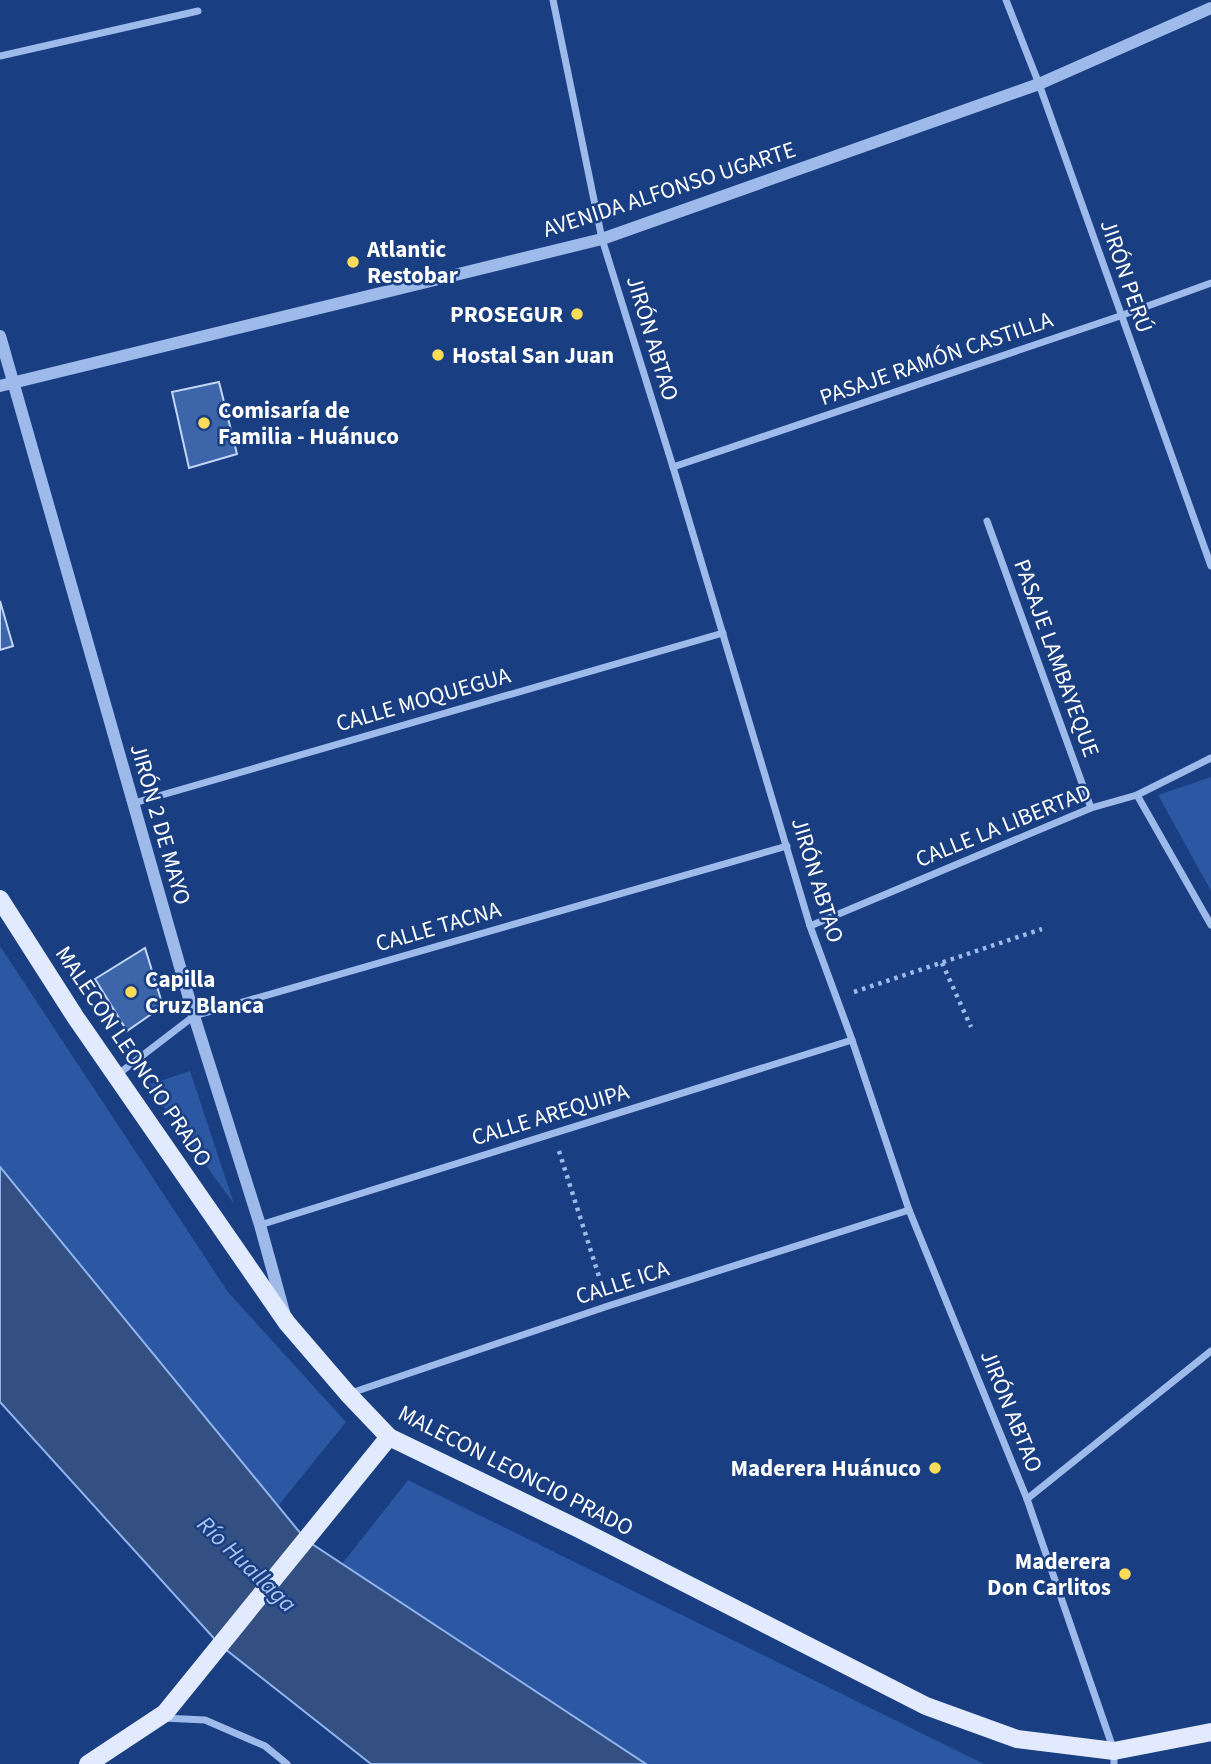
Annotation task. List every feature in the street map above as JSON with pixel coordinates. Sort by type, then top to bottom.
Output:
[{"type":"main road","name":"MALECON LEONCIO PRADO","points":[[0,899],[116,1076],[287,1323],[389,1437],[578,1528],[926,1706],[1017,1739],[1114,1757],[1211,1732]]},
{"type":"main road","points":[[88,1764],[162,1715],[389,1437]]},
{"type":"street","name":"JIRÓN ABTAO","points":[[553,0],[602,239],[810,926],[852,1040],[909,1210],[1027,1499],[1114,1757]]},
{"type":"street","name":"JIRÓN PERÚ","points":[[1006,0],[1039,84],[1211,566]]},
{"type":"street","name":"AVENIDA ALFONSO UGARTE","points":[[6,385],[602,239],[1039,84],[1211,8]]},
{"type":"street","points":[[0,56],[198,10]]},
{"type":"street","name":"PASAJE RAMÓN CASTILLA","points":[[673,467],[1211,283]]},
{"type":"street","name":"JIRÓN 2 DE MAYO","points":[[0,336],[6,385],[134,803],[194,1016],[260,1225],[287,1323]]},
{"type":"street","name":"PASAJE LAMBAYEQUE","points":[[988,521],[1091,808]]},
{"type":"street","points":[[1201,542],[1211,538]]},
{"type":"street","name":"CALLE MOQUEGUA","points":[[134,803],[723,633]]},
{"type":"street","name":"CALLE LA LIBERTAD","points":[[810,926],[1091,808],[1137,795],[1211,758]]},
{"type":"street","points":[[1137,795],[1211,925]]},
{"type":"street","name":"CALLE TACNA","points":[[116,1076],[194,1016],[787,846]]},
{"type":"street","name":"CALLE AREQUIPA","points":[[260,1225],[852,1040]]},
{"type":"street","name":"CALLE ICA","points":[[348,1394],[608,1306],[909,1210]]},
{"type":"street","points":[[1027,1499],[1211,1351]]},
{"type":"street","points":[[162,1715],[205,1720],[265,1746],[287,1764]]},
{"type":"path","points":[[836,998],[1042,929]]},
{"type":"path","points":[[942,963],[971,1027]]},
{"type":"path","points":[[553,1133],[608,1306]]},
{"type":"shaded area","points":[[1211,777],[1211,891],[1158,795]]},
{"type":"shaded area","points":[[0,946],[228,1292],[346,1422],[278,1506],[0,1167]]},
{"type":"shaded area","points":[[190,1071],[234,1204],[148,1085]]},
{"type":"shaded area","points":[[408,1480],[984,1764],[646,1764],[342,1564]]},
{"type":"water","name":"Río Huallaga","points":[[0,1167],[306,1540],[646,1764],[371,1764],[220,1645],[0,1402]]},
{"type":"building","name":"Comisaría de Familia - Huánuco","points":[[219,382],[237,454],[189,468],[172,392]]},
{"type":"building","points":[[0,601],[13,646],[0,650]]},
{"type":"building","name":"Capilla Cruz Blanca","points":[[145,948],[163,1006],[127,1031],[95,979]]},
{"type":"place","name":"Atlantic Restobar","points":[[353,262]]},
{"type":"place","name":"PROSEGUR","points":[[577,314]]},
{"type":"place","name":"Hostal San Juan","points":[[438,355]]},
{"type":"place","name":"Comisaría de Familia - Huánuco","points":[[204,423]]},
{"type":"place","name":"Capilla Cruz Blanca","points":[[131,992]]},
{"type":"place","name":"Maderera Huánuco","points":[[935,1468]]},
{"type":"place","name":"Maderera Don Carlitos","points":[[1125,1574]]}]
